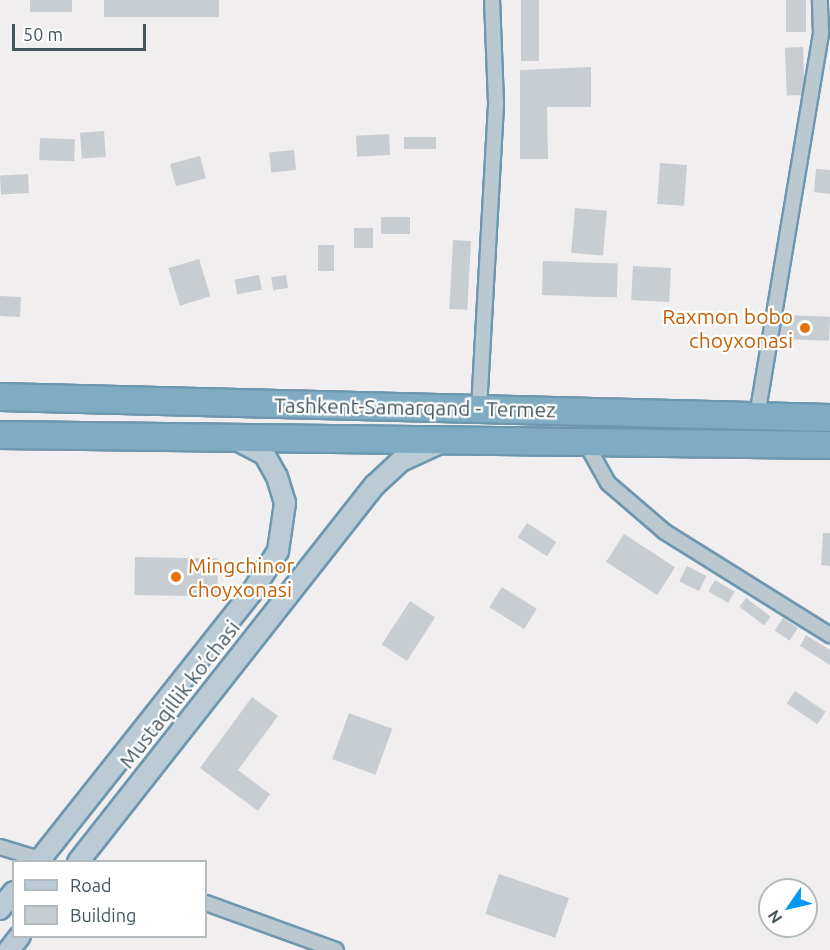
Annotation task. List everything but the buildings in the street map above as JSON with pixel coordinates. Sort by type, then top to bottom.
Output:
[{"type":"highway","name":"Tashkent-Samarqand - Termez","points":[[0,397],[830,418]]},
{"type":"highway","name":"Tashkent-Samarqand - Termez","points":[[0,435],[583,438],[830,445]]},
{"type":"main road","name":"Mustaqillik ko’chasi","points":[[42,860],[252,592],[278,551],[285,503],[272,465],[254,447],[216,436]]},
{"type":"main road","name":"Mustaqillik ko’chasi","points":[[83,860],[375,485],[416,452],[486,438]]},
{"type":"main road","points":[[0,909],[12,894]]},
{"type":"main road","points":[[9,950],[18,938]]},
{"type":"street","points":[[479,409],[496,103],[492,0]]},
{"type":"street","points":[[757,416],[825,34],[820,0]]},
{"type":"street","points":[[583,438],[608,483],[665,532],[830,635]]},
{"type":"street","points":[[0,847],[42,860]]},
{"type":"street","points":[[207,903],[336,950]]},
{"type":"place","name":"Raxmon bobo choyxonasi","points":[[805,328]]},
{"type":"place","name":"Mingchinor choyxonasi","points":[[176,577]]}]
